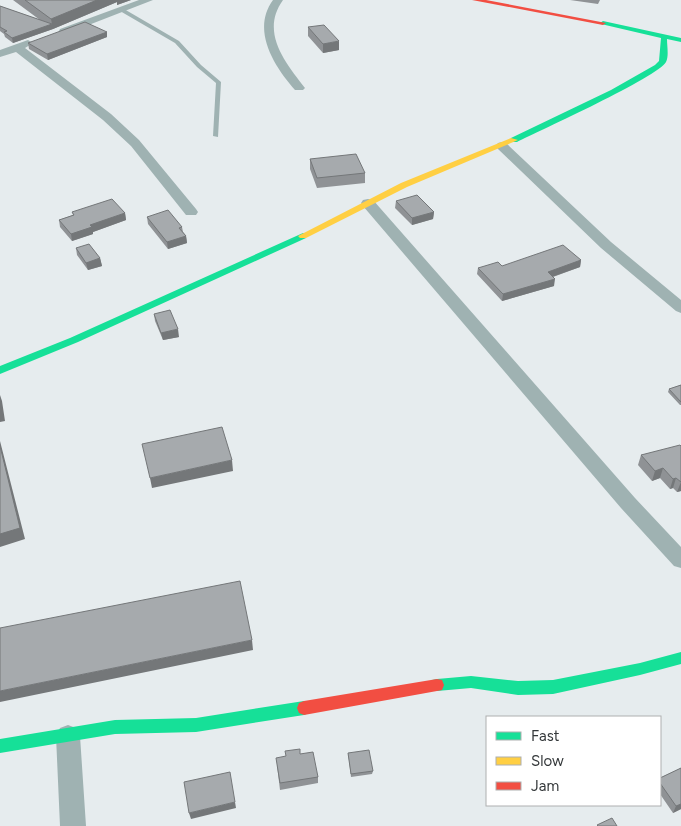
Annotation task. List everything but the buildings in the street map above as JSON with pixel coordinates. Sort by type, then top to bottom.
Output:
[{"type":"main road","points":[[481,0],[681,40]]},
{"type":"main road","points":[[0,370],[74,340],[284,246],[433,172],[502,146],[614,92],[658,67],[662,61],[664,36]]},
{"type":"main road","points":[[0,746],[115,727],[196,725],[443,684],[471,682],[518,688],[553,687],[640,669],[681,658]]},
{"type":"street","points":[[52,35],[148,0]]},
{"type":"street","points":[[278,0],[269,14],[270,39],[282,66],[299,88]]},
{"type":"street","points":[[0,54],[34,41]]},
{"type":"street","points":[[17,47],[44,70],[107,117],[135,143],[191,212]]},
{"type":"street","points":[[502,146],[622,260],[678,301]]},
{"type":"street","points":[[368,203],[628,502],[681,560]]},
{"type":"street","points":[[68,736],[73,826]]},
{"type":"lane","points":[[122,10],[177,42],[199,66],[219,83],[216,136]]},
{"type":"traffic: fast","points":[[603,23],[681,40]]},
{"type":"traffic: fast","points":[[514,140],[614,92],[658,67],[663,61],[664,36]]},
{"type":"traffic: fast","points":[[0,370],[74,340],[303,236]]},
{"type":"traffic: fast","points":[[437,685],[471,682],[518,688],[553,687],[640,669],[681,658]]},
{"type":"traffic: fast","points":[[0,746],[115,727],[196,725],[304,708]]},
{"type":"traffic: slow","points":[[303,236],[404,185],[514,140]]},
{"type":"traffic: jam","points":[[475,0],[603,23]]},
{"type":"traffic: jam","points":[[304,708],[437,685]]}]
